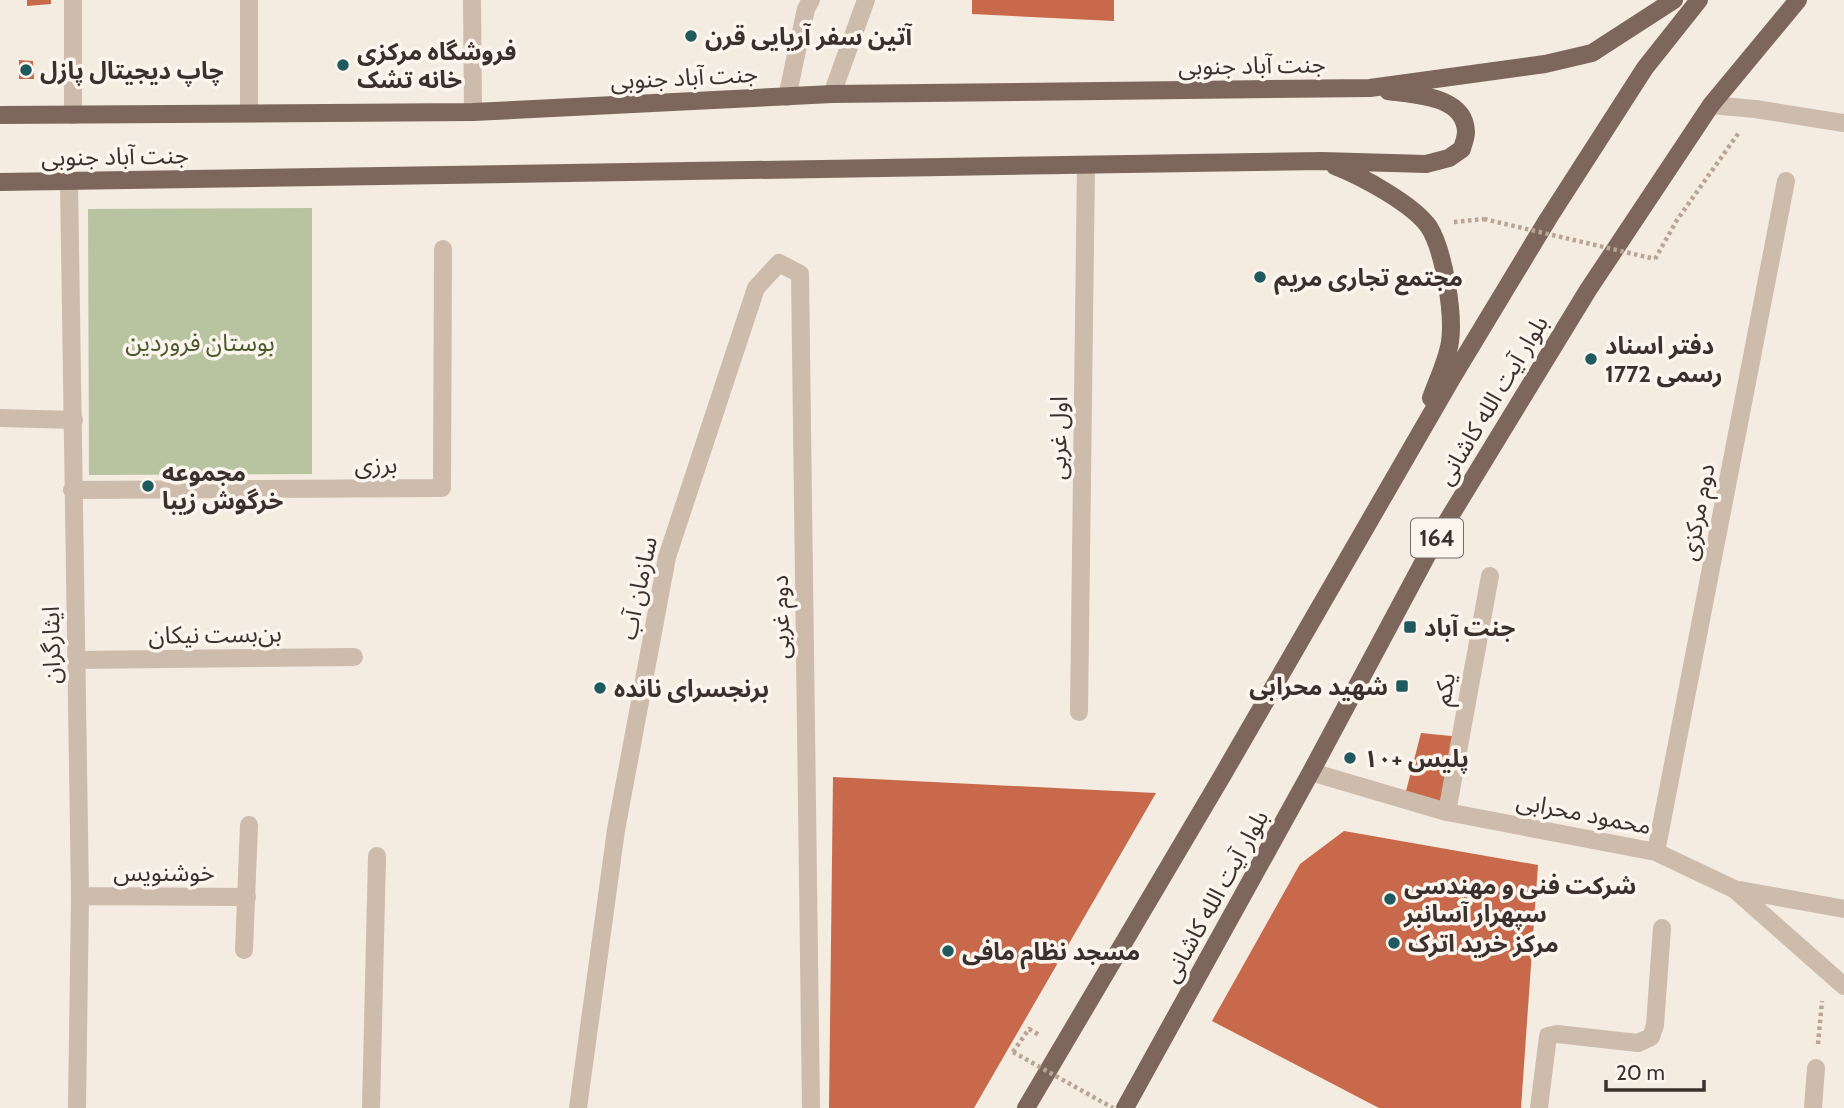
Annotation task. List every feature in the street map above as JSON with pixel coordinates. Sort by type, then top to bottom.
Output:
[{"type":"main road","points":[[1370,88],[1545,64],[1592,52],[1674,0]]},
{"type":"main road","name":"بلوار آیت الله کاشانی","points":[[1026,1108],[1221,778],[1388,487],[1548,219],[1644,68],[1699,0]]},
{"type":"main road","name":"بلوار آیت الله کاشانی","points":[[1125,1108],[1311,772],[1432,546],[1588,290],[1711,105],[1798,0]]},
{"type":"main road","name":"جنت آباد جنوبی","points":[[0,115],[473,112],[832,94],[1370,88],[1443,100],[1460,113],[1466,132],[1462,149],[1449,158],[1426,164],[1322,161],[0,182]]},
{"type":"main road","points":[[1322,161],[1360,175],[1403,203],[1429,227],[1450,296],[1450,343],[1432,398],[1388,487]]},
{"type":"street","points":[[73,115],[74,0]]},
{"type":"street","points":[[249,0],[249,112]]},
{"type":"street","points":[[472,0],[473,112]]},
{"type":"street","points":[[787,97],[806,9],[811,0]]},
{"type":"street","points":[[832,94],[866,0]]},
{"type":"street","points":[[1711,105],[1844,123]]},
{"type":"street","name":"اول غربی","points":[[1079,712],[1086,165]]},
{"type":"street","name":"دوم مرکزی","points":[[1656,852],[1786,181]]},
{"type":"street","name":"ایثارگران","points":[[69,182],[80,896],[77,1108]]},
{"type":"street","name":"برزی","points":[[72,490],[442,488],[443,249]]},
{"type":"street","name":"سازمان آب","points":[[578,1108],[616,830],[667,557],[757,288],[779,263]]},
{"type":"street","name":"دوم غربی","points":[[779,263],[800,274],[811,1108]]},
{"type":"street","points":[[0,418],[74,420]]},
{"type":"street","name":"یکم","points":[[1447,812],[1490,576]]},
{"type":"street","name":"بن‌بست نیکان","points":[[76,660],[354,657]]},
{"type":"street","name":"محمود محرابی","points":[[1311,772],[1447,812],[1656,852],[1734,889],[1844,909]]},
{"type":"street","points":[[244,950],[249,825]]},
{"type":"street","points":[[371,1108],[377,856]]},
{"type":"street","points":[[1734,889],[1844,986]]},
{"type":"street","name":"خوشنویس","points":[[80,896],[247,897]]},
{"type":"street","points":[[1539,1108],[1548,1036],[1557,1034],[1638,1043],[1651,1037],[1655,1024],[1662,928]]},
{"type":"street","points":[[1813,1108],[1816,1068]]},
{"type":"path","points":[[1460,221],[1484,219],[1656,259],[1677,220],[1755,109]]},
{"type":"path","points":[[1816,1068],[1825,969]]},
{"type":"path","points":[[1029,1029],[1013,1052],[1113,1108]]},
{"type":"green space","name":"بوستان فروردین","points":[[312,208],[312,474],[89,475],[88,209]]},
{"type":"building","points":[[27,0],[51,0],[51,4],[27,6]]},
{"type":"building","points":[[972,0],[1114,0],[1114,21],[972,14]]},
{"type":"building","name":"چاپ دیجیتال پازل","points":[[19,60],[33,61],[34,79],[19,79]]},
{"type":"building","points":[[1421,733],[1461,737],[1444,811],[1404,799]]},
{"type":"building","name":"مسجد نظام مافی","points":[[833,777],[1156,793],[974,1108],[829,1108]]},
{"type":"building","name":"مرکز خرید اترک","points":[[1344,831],[1538,865],[1521,1108],[1379,1108],[1212,1021],[1300,864]]},
{"type":"place","name":"آتین سفر آریایی قرن","points":[[691,36]]},
{"type":"place","name":"فروشگاه مرکزی خانه تشک","points":[[343,65]]},
{"type":"place","name":"چاپ دیجیتال پازل","points":[[26,70]]},
{"type":"place","name":"مجتمع تجاری مریم","points":[[1260,277]]},
{"type":"place","name":"دفتر اسناد رسمی 1772","points":[[1591,359]]},
{"type":"place","name":"مجموعه خرگوش زیبا","points":[[148,486]]},
{"type":"place","name":"جنت آباد","points":[[1410,627]]},
{"type":"place","name":"شهید محرابی","points":[[1402,686]]},
{"type":"place","name":"برنجسرای نانده","points":[[600,688]]},
{"type":"place","name":"پلیس +۱۰","points":[[1350,758]]},
{"type":"place","name":"شرکت فنی و مهندسی سپهرار آسانبر","points":[[1390,899]]},
{"type":"place","name":"مرکز خرید اترک","points":[[1394,943]]},
{"type":"place","name":"مسجد نظام مافی","points":[[948,951]]}]
